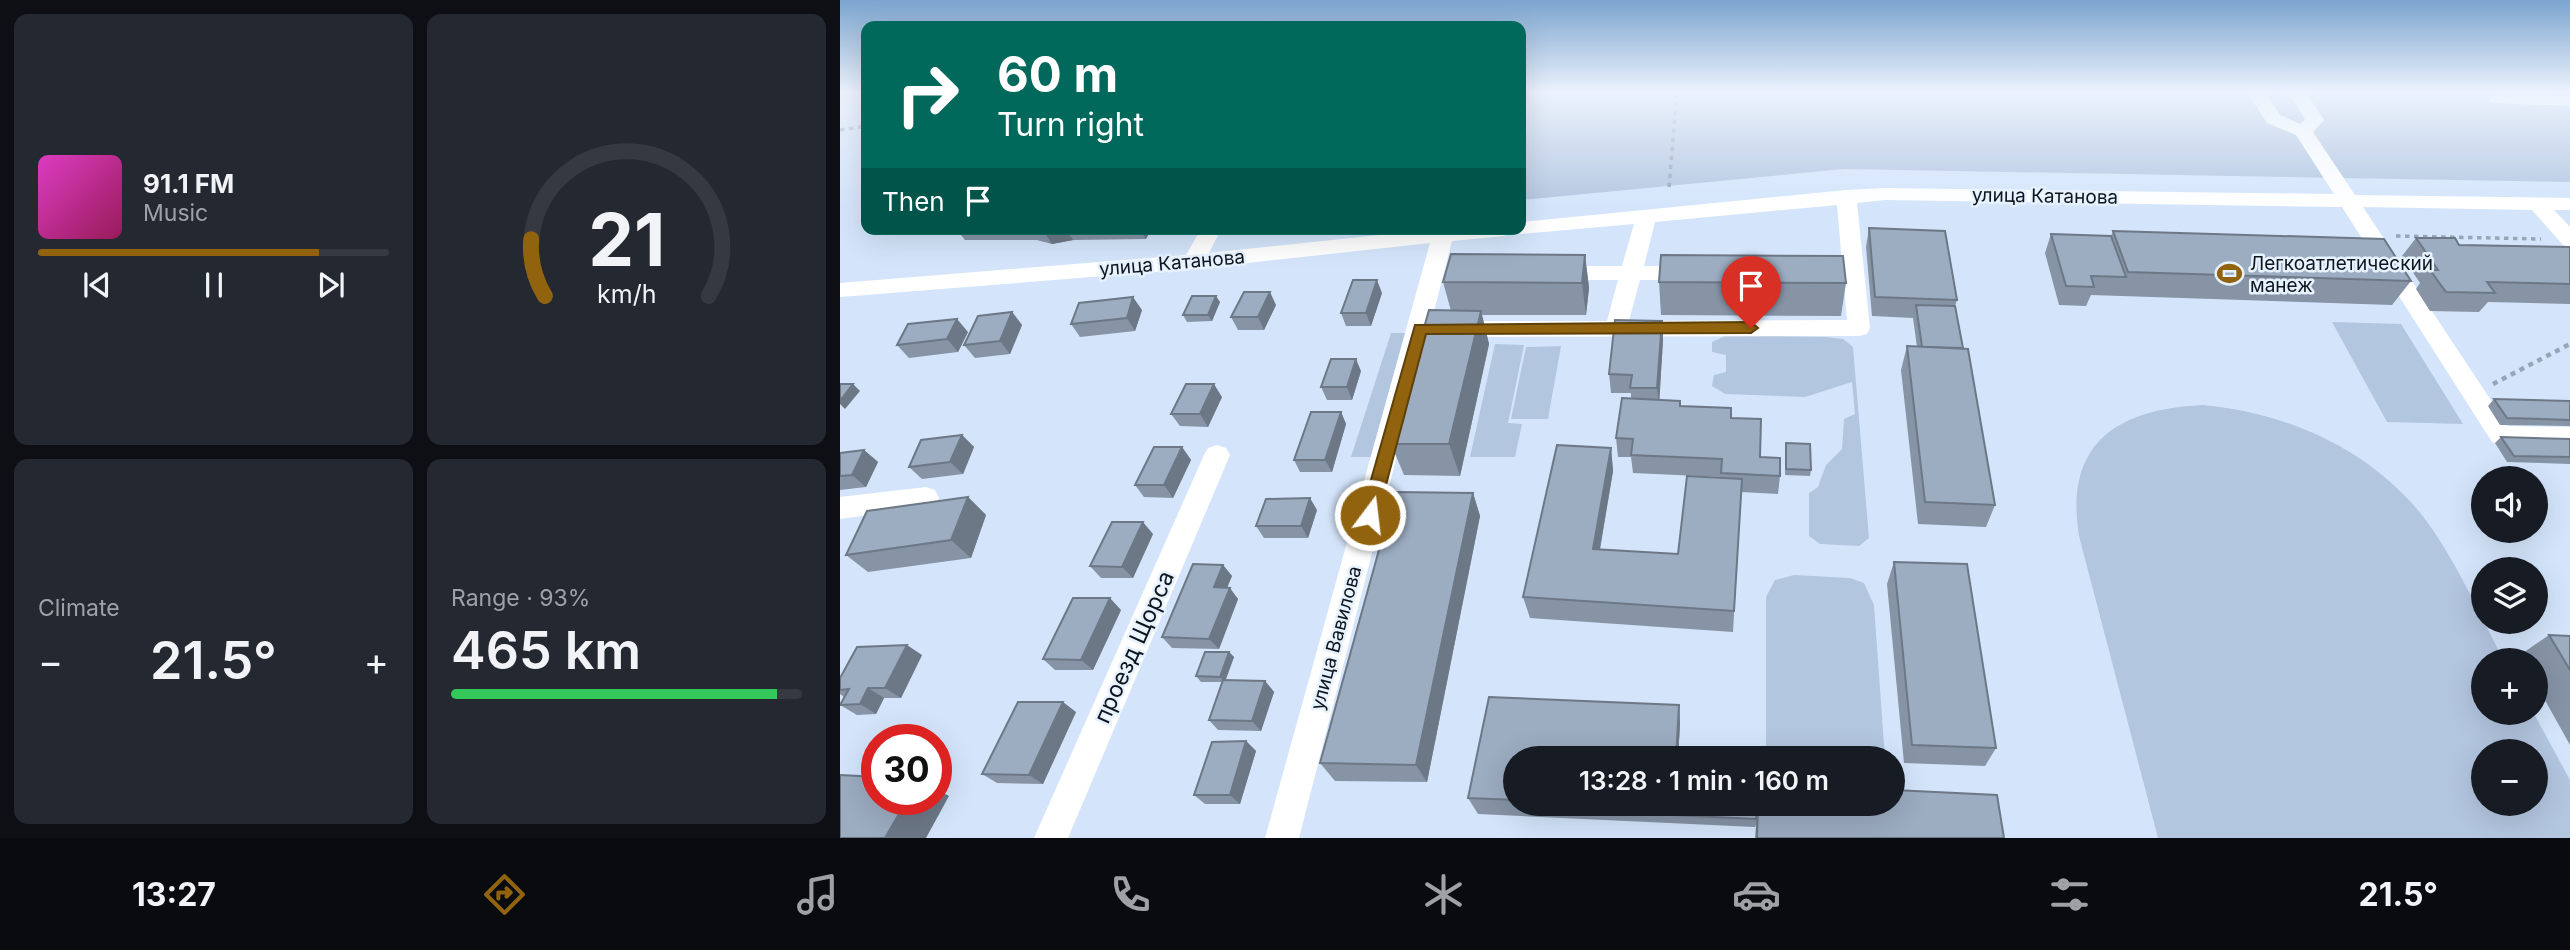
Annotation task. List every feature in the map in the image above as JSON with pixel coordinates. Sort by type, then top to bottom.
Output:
[{"type":"street","points":[[2303,131],[2501,435],[2570,437]]},
{"type":"street","name":"улица Катанова","points":[[1526,227],[1885,194],[2570,204]]},
{"type":"street","points":[[1420,329],[1859,328],[1846,196]]},
{"type":"street","points":[[2538,204],[2570,240]]},
{"type":"street","points":[[1616,327],[1647,215]]},
{"type":"street","points":[[1193,261],[1208,235]]},
{"type":"street","name":"улица Катанова","points":[[840,290],[916,286],[1193,261],[1443,235]]},
{"type":"street","name":"улица Вавилова","points":[[1282,838],[1420,329],[1447,273],[1443,235]]},
{"type":"street","points":[[1826,272],[1854,272]]},
{"type":"street","points":[[1539,273],[1714,273]]},
{"type":"street","name":"проезд Щорса","points":[[1051,838],[1217,455]]},
{"type":"street","points":[[840,508],[926,498]]},
{"type":"path","points":[[1669,187],[1674,130]]},
{"type":"path","points":[[2373,235],[2570,240]]},
{"type":"path","points":[[2474,394],[2570,344]]},
{"type":"shaded area","points":[[1526,130],[2570,130],[2570,182],[1844,169],[1526,200]]},
{"type":"shaded area","points":[[2332,322],[2401,324],[2463,424],[2387,422]]},
{"type":"shaded area","points":[[1391,333],[1412,333],[1375,457],[1351,457]]},
{"type":"shaded area","points":[[1727,335],[1826,337],[1843,339],[1853,347],[1869,538],[1859,546],[1820,544],[1809,536],[1809,493],[1818,487],[1826,465],[1842,449],[1844,419],[1855,414],[1852,382],[1805,397],[1725,394],[1712,386],[1714,375],[1726,372],[1726,355],[1712,352],[1712,342]]},
{"type":"shaded area","points":[[1495,344],[1524,345],[1508,423],[1522,424],[1515,457],[1470,457]]},
{"type":"shaded area","points":[[1561,346],[1548,419],[1511,419],[1526,347]]},
{"type":"shaded area","points":[[2203,405],[2265,416],[2324,438],[2351,453],[2401,491],[2434,532],[2471,596],[2471,634],[2491,634],[2498,648],[2471,648],[2471,725],[2540,725],[2548,739],[2471,739],[2471,816],[2548,816],[2548,740],[2570,780],[2570,838],[2158,838],[2079,536],[2077,504],[2080,476],[2089,454],[2104,437],[2122,423],[2146,414]]},
{"type":"shaded area","points":[[1794,575],[1850,578],[1864,583],[1874,605],[1884,746],[1766,746],[1766,597],[1775,580]]},
{"type":"building","points":[[1869,228],[1945,231],[1957,300],[1875,297]]},
{"type":"building","points":[[2113,231],[2384,239],[2411,281],[2128,272]]},
{"type":"building","points":[[2051,234],[2111,236],[2126,277],[2091,276],[2094,287],[2066,286]]},
{"type":"building","points":[[2416,238],[2455,238],[2459,245],[2570,247],[2570,284],[2487,282],[2495,293],[2446,292],[2430,270],[2438,270]]},
{"type":"building","points":[[1451,254],[1585,255],[1582,283],[1443,282]]},
{"type":"building","points":[[1661,255],[1843,256],[1846,283],[1659,282]]},
{"type":"building","points":[[1353,280],[1377,280],[1366,313],[1341,313]]},
{"type":"building","points":[[1244,292],[1270,292],[1258,317],[1231,317]]},
{"type":"building","points":[[1192,296],[1216,296],[1208,315],[1183,315]]},
{"type":"building","points":[[1133,297],[1127,318],[1071,324],[1079,303]]},
{"type":"building","points":[[1916,305],[1955,306],[1963,348],[1922,347]]},
{"type":"building","points":[[1429,310],[1481,311],[1449,444],[1391,444]]},
{"type":"building","points":[[1012,312],[1000,341],[964,345],[978,316]]},
{"type":"building","points":[[957,319],[947,339],[897,345],[908,324]]},
{"type":"building","points":[[1615,320],[1662,321],[1657,388],[1630,388],[1632,375],[1609,374]]},
{"type":"building","points":[[1907,346],[1968,349],[1995,505],[1925,502]]},
{"type":"building","points":[[1331,359],[1356,359],[1347,387],[1321,387]]},
{"type":"building","points":[[840,384],[853,384],[840,401]]},
{"type":"building","points":[[1186,384],[1214,384],[1200,414],[1171,414]]},
{"type":"building","points":[[1622,398],[1680,401],[1680,406],[1731,408],[1731,418],[1761,419],[1760,457],[1780,458],[1780,476],[1721,473],[1722,459],[1631,455],[1633,439],[1616,438]]},
{"type":"building","points":[[2494,399],[2570,401],[2570,420],[2507,418]]},
{"type":"building","points":[[1311,412],[1341,412],[1325,460],[1294,460]]},
{"type":"building","points":[[962,435],[950,462],[909,467],[921,440]]},
{"type":"building","points":[[2501,437],[2570,439],[2570,457],[2514,456]]},
{"type":"building","points":[[1786,443],[1810,444],[1811,470],[1786,469]]},
{"type":"building","points":[[1557,445],[1611,448],[1593,549],[1678,554],[1687,476],[1742,479],[1734,611],[1523,597]]},
{"type":"building","points":[[1154,447],[1182,447],[1164,485],[1135,485]]},
{"type":"building","points":[[864,450],[852,475],[840,476],[840,453]]},
{"type":"building","points":[[1395,492],[1473,493],[1416,765],[1320,763]]},
{"type":"building","points":[[968,497],[951,540],[846,555],[867,511]]},
{"type":"building","points":[[1310,498],[1301,526],[1256,526],[1266,499]]},
{"type":"building","points":[[1112,522],[1143,522],[1122,567],[1090,566]]},
{"type":"building","points":[[1894,562],[1967,564],[1996,748],[1912,745]]},
{"type":"building","points":[[1193,564],[1223,565],[1214,587],[1230,588],[1209,639],[1162,637]]},
{"type":"building","points":[[1073,598],[1110,598],[1081,660],[1043,659]]},
{"type":"building","points":[[2549,635],[2570,636],[2570,670]]},
{"type":"building","points":[[907,645],[885,688],[868,688],[860,704],[840,705],[849,689],[840,690],[840,678],[857,647]]},
{"type":"building","points":[[1205,652],[1229,652],[1220,677],[1196,676]]},
{"type":"building","points":[[1223,680],[1265,681],[1252,721],[1209,720]]},
{"type":"building","points":[[1489,697],[1679,705],[1677,746],[1503,746],[1503,799],[1468,798]]},
{"type":"building","points":[[1018,702],[1063,702],[1029,775],[982,774]]},
{"type":"building","points":[[1246,741],[1230,795],[1194,795],[1212,742]]},
{"type":"building","points":[[840,775],[861,776],[861,815],[898,815],[885,838],[840,838]]},
{"type":"building","points":[[1905,791],[1997,795],[2004,838],[1757,838],[1758,816],[1905,816]]},
{"type":"building","points":[[1694,816],[1756,816],[1756,819]]},
{"type":"place","name":"Легкоатлетический манеж","points":[[2230,274]]},
{"type":"route","points":[[1370,515],[1420,329],[1751,328]]}]
